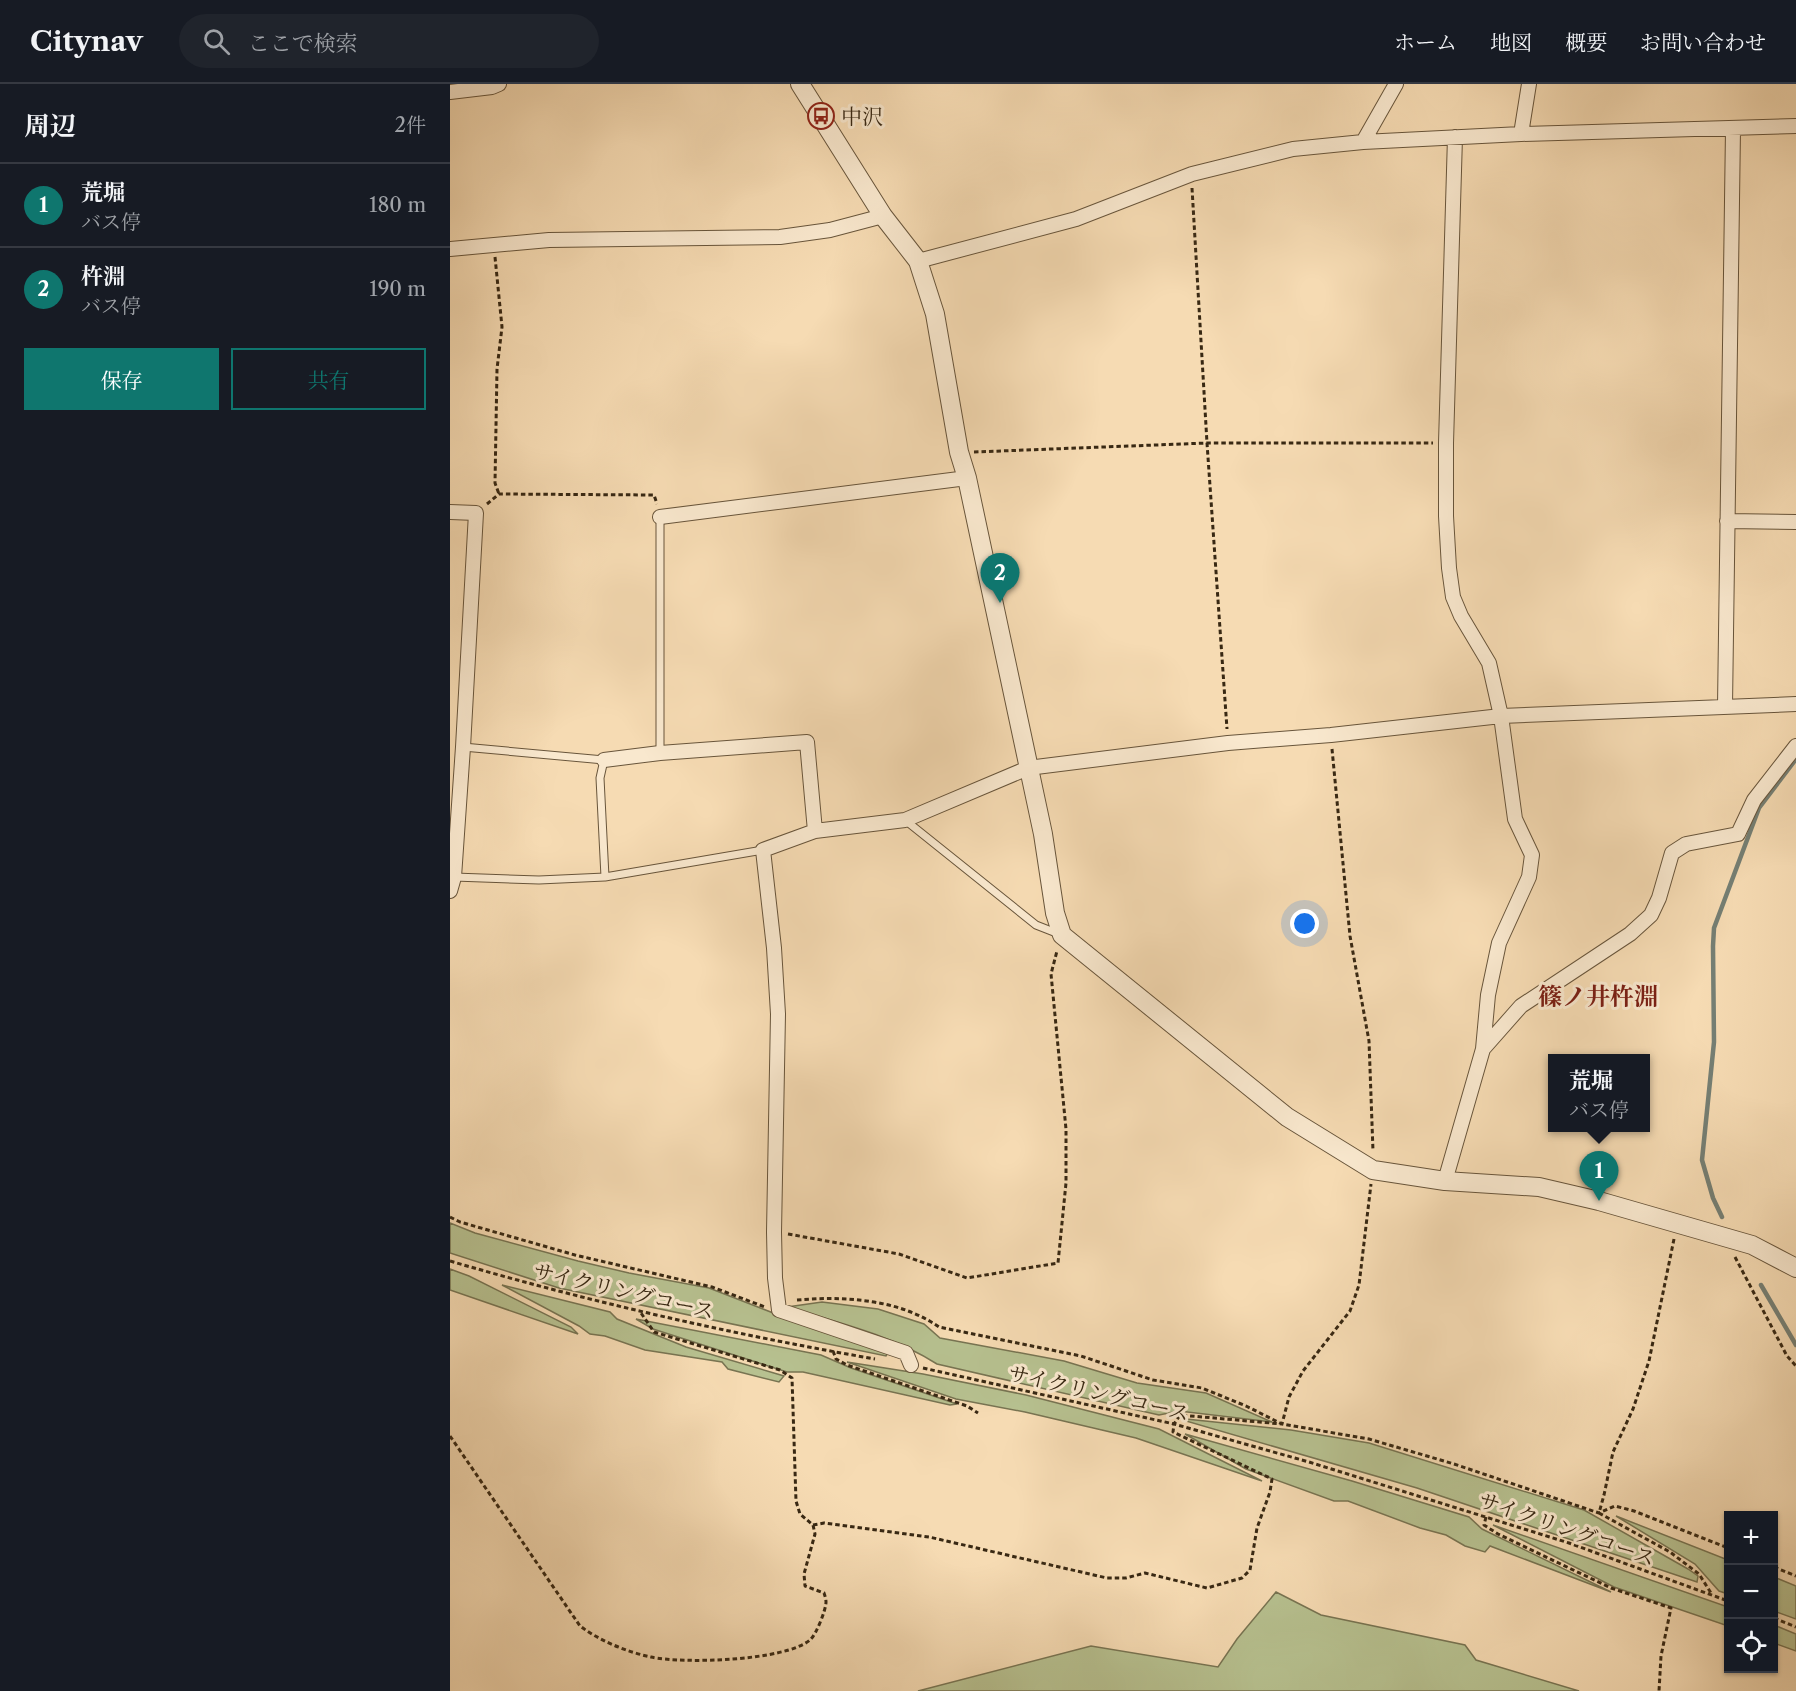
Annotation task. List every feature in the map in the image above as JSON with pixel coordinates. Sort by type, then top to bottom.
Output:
[{"type":"street","points":[[450,92],[492,87],[499,84]]},
{"type":"street","points":[[800,84],[883,216],[918,261],[935,314],[959,452],[967,478],[1043,834],[1055,913],[1062,935],[1287,1117],[1373,1170],[1445,1181],[1539,1187],[1725,1236],[1752,1245],[1796,1268]]},
{"type":"street","points":[[1363,142],[1396,84]]},
{"type":"street","points":[[1521,134],[1529,84]]},
{"type":"street","points":[[918,261],[1076,219],[1192,174],[1293,150],[1363,142],[1455,137],[1796,126]]},
{"type":"street","points":[[1725,706],[1733,129]]},
{"type":"street","points":[[1445,1181],[1483,1049],[1488,995],[1499,943],[1529,877],[1532,861],[1532,855],[1515,819],[1501,716],[1489,663],[1461,616],[1453,597],[1449,568],[1446,443],[1455,137]]},
{"type":"street","points":[[450,249],[549,240],[780,237],[830,230],[883,216]]},
{"type":"street","points":[[660,517],[967,478]]},
{"type":"street","points":[[450,512],[476,513],[464,747],[450,891]]},
{"type":"street","points":[[1727,521],[1796,522]]},
{"type":"street","points":[[911,1365],[906,1353],[779,1310],[774,1232],[778,1014],[774,948],[763,850],[815,831],[905,820],[1028,768],[1228,743],[1331,735],[1501,716],[1796,704]]},
{"type":"street","points":[[604,760],[660,753],[807,742],[815,831]]},
{"type":"street","points":[[1483,1049],[1521,1006],[1630,934],[1651,915],[1659,898],[1672,853],[1686,844],[1738,834],[1754,800],[1796,746]]},
{"type":"lane","points":[[660,517],[660,753]]},
{"type":"lane","points":[[464,747],[604,760],[600,778],[605,877]]},
{"type":"lane","points":[[905,820],[1036,925],[1062,935]]},
{"type":"lane","points":[[453,877],[539,880],[605,877],[763,850]]},
{"type":"path","points":[[1192,174],[1207,443],[1228,743]]},
{"type":"path","points":[[494,244],[502,327],[497,369],[495,483],[499,494]]},
{"type":"path","points":[[959,452],[1207,443],[1446,443]]},
{"type":"path","points":[[476,513],[499,494],[654,495],[660,517]]},
{"type":"path","points":[[1282,1424],[1289,1397],[1303,1371],[1350,1311],[1359,1286],[1373,1170],[1368,1041],[1350,936],[1331,735]]},
{"type":"path","points":[[774,1232],[899,1254],[967,1278],[1058,1263],[1066,1184],[1066,1129],[1051,974],[1062,935]]},
{"type":"path","points":[[450,1217],[459,1222],[574,1256],[712,1287],[766,1308],[777,1302],[828,1297],[895,1306],[939,1327],[1081,1356],[1153,1380],[1202,1388],[1282,1424]]},
{"type":"path","points":[[1599,1513],[1605,1495],[1613,1452],[1633,1409],[1649,1361],[1677,1222]]},
{"type":"path","points":[[1725,1236],[1787,1356],[1796,1366]]},
{"type":"path","name":"サイクリングコース","points":[[450,1261],[641,1313],[876,1359]]},
{"type":"path","points":[[450,1436],[580,1626],[596,1638],[652,1657],[689,1661],[727,1661],[795,1648],[811,1639],[819,1626],[826,1604],[824,1593],[805,1586],[804,1574],[815,1534],[813,1525],[800,1514],[796,1501],[792,1378],[780,1370],[654,1332],[641,1313]]},
{"type":"path","points":[[833,1351],[836,1359],[847,1365],[967,1406],[978,1413]]},
{"type":"path","name":"サイクリングコース","points":[[911,1365],[1174,1424],[1309,1462],[1569,1543],[1724,1599]]},
{"type":"path","points":[[813,1525],[824,1523],[929,1537],[1107,1578],[1126,1578],[1145,1573],[1207,1588],[1242,1578],[1250,1570],[1257,1528],[1270,1492],[1272,1479],[1173,1432],[1174,1424],[1180,1415],[1282,1424],[1369,1439],[1454,1464],[1599,1513],[1670,1552],[1699,1574],[1711,1594]]},
{"type":"path","points":[[1599,1513],[1615,1506],[1634,1511],[1724,1546]]},
{"type":"path","points":[[1486,1517],[1484,1526],[1498,1534],[1611,1588],[1671,1608],[1662,1656],[1659,1691]]},
{"type":"path","points":[[1778,1569],[1796,1576]]},
{"type":"path","points":[[1776,1619],[1796,1627]]},
{"type":"green space","points":[[450,1223],[475,1233],[578,1261],[709,1288],[888,1353],[886,1356],[559,1288],[450,1253]]},
{"type":"green space","points":[[450,1269],[469,1276],[571,1327],[578,1334],[450,1290]]},
{"type":"green space","points":[[502,1285],[610,1312],[617,1319],[686,1347],[784,1376],[779,1382],[728,1369],[722,1362],[645,1350],[605,1336],[590,1334]]},
{"type":"green space","points":[[822,1302],[878,1309],[924,1324],[940,1338],[1064,1361],[1137,1383],[1206,1393],[1272,1422],[1179,1411],[1159,1415],[937,1364],[883,1337],[787,1307]]},
{"type":"green space","points":[[636,1319],[821,1355],[851,1368],[957,1404],[950,1405],[803,1372],[787,1372],[653,1329]]},
{"type":"green space","points":[[847,1362],[923,1374],[1026,1395],[1159,1429],[1262,1481],[1136,1438],[1025,1412],[956,1399]]},
{"type":"green space","points":[[1186,1419],[1291,1430],[1369,1443],[1584,1510],[1688,1569],[1698,1576],[1697,1582],[1417,1488],[1186,1421]]},
{"type":"green space","points":[[1185,1434],[1469,1517],[1482,1529],[1611,1592],[1490,1546],[1485,1552],[1465,1546],[1446,1535],[1420,1528],[1348,1501],[1334,1501],[1246,1469]]},
{"type":"green space","points":[[1616,1516],[1724,1558],[1724,1593],[1719,1591],[1695,1564]]},
{"type":"green space","points":[[1493,1525],[1724,1606],[1724,1625],[1614,1587]]},
{"type":"green space","points":[[1778,1579],[1796,1586],[1796,1619],[1778,1612]]},
{"type":"green space","points":[[1276,1592],[1321,1615],[1465,1645],[1476,1660],[1579,1691],[918,1691],[1091,1646],[1218,1667],[1237,1639]]},
{"type":"green space","points":[[1778,1627],[1796,1634],[1796,1651],[1778,1644]]},
{"type":"waterway","points":[[1722,1217],[1713,1198],[1702,1160],[1714,1042],[1714,928],[1759,808],[1796,759]]},
{"type":"waterway","points":[[1761,1285],[1796,1345]]},
{"type":"place","name":"中沢","points":[[821,116]]},
{"type":"place","name":"杵淵","points":[[1000,603]]},
{"type":"place","name":"荒堀","points":[[1599,1201]]},
{"type":"district","name":"篠ノ井杵淵","points":[[1598,996]]}]
